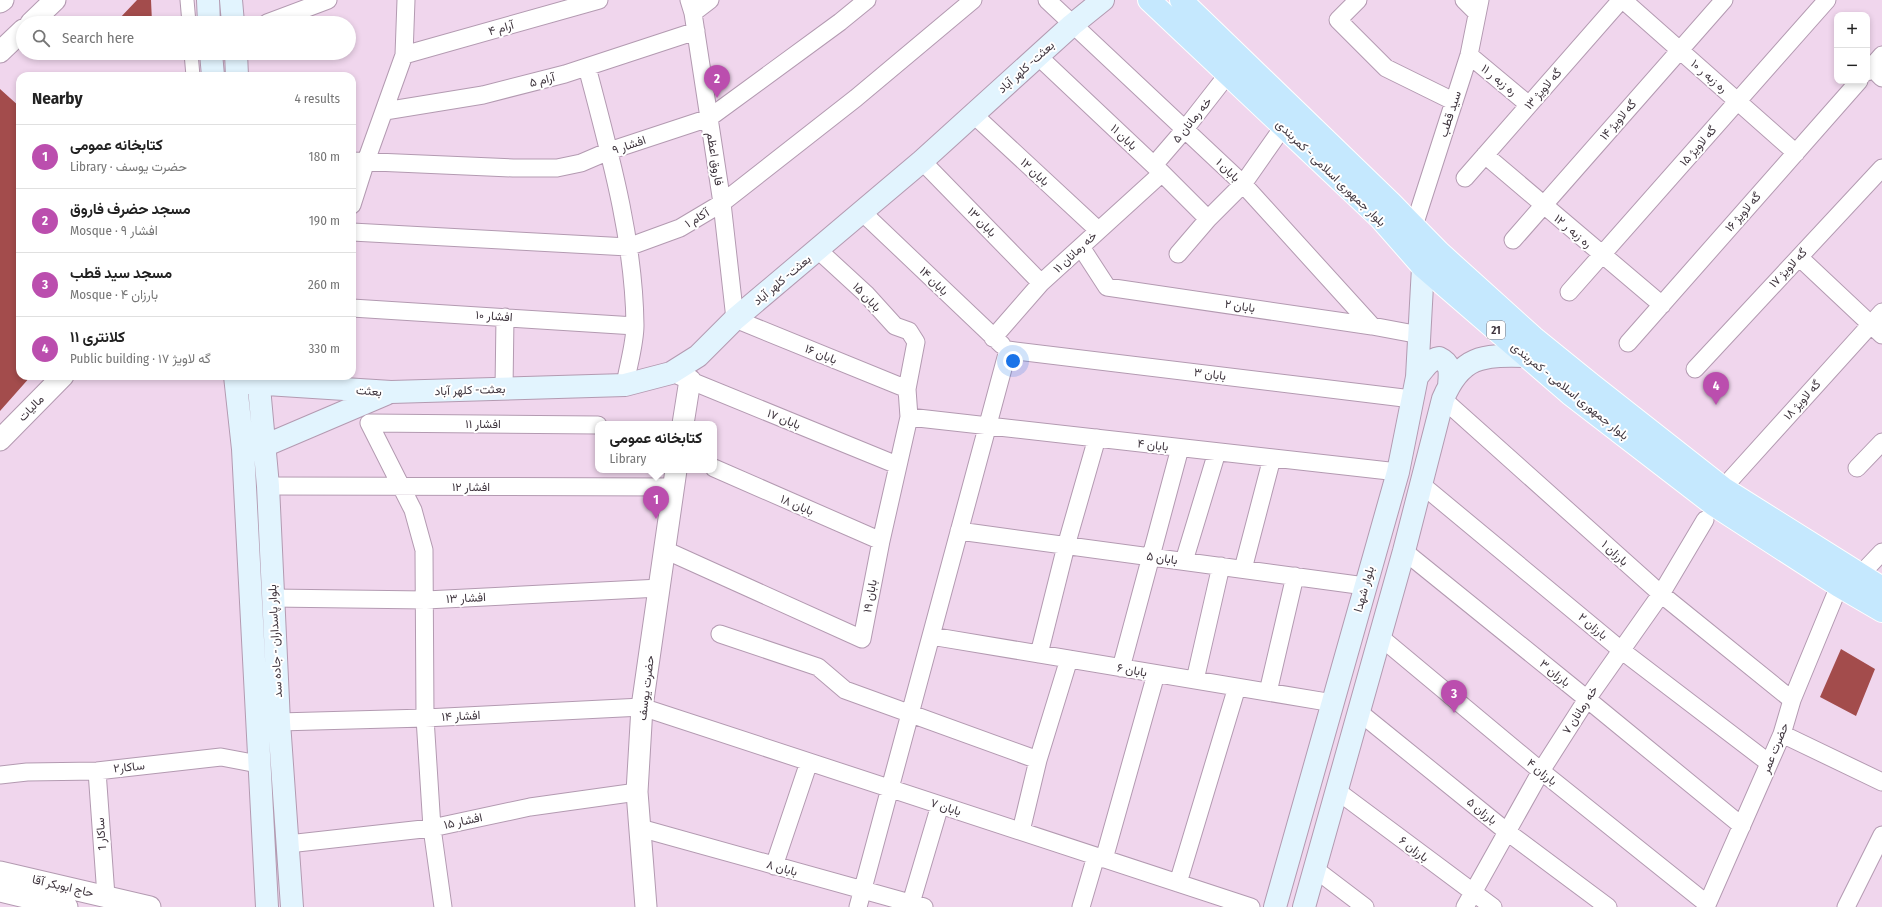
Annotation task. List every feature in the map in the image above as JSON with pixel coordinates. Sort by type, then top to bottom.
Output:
[{"type":"main road","points":[[208,0],[209,16]]},
{"type":"main road","points":[[231,0],[232,16]]},
{"type":"main road","name":"بعثت- کلهر آباد","points":[[391,392],[625,385],[680,377],[698,356],[735,319],[922,161],[1072,25],[1104,0]]},
{"type":"main road","name":"بلوار جمهوری اسلامی - کمربندی","points":[[1149,0],[1283,127],[1386,211],[1414,226],[1431,259],[1534,337],[1585,380],[1723,488],[1882,588]]},
{"type":"main road","name":"بلوار جمهوری اسلامی - کمربندی","points":[[1185,1],[1525,356],[1570,394],[1714,505],[1838,586],[1882,611]]},
{"type":"main road","points":[[212,60],[213,72]]},
{"type":"main road","points":[[236,60],[237,72]]},
{"type":"main road","name":"بلوار شهدا","points":[[1275,907],[1333,703],[1364,586],[1398,472],[1417,377],[1420,335],[1431,259]]},
{"type":"main road","points":[[1446,392],[1464,367],[1475,360],[1500,356],[1525,356]]},
{"type":"main road","points":[[1304,907],[1404,551],[1451,371],[1448,364],[1439,358],[1433,359],[1417,377]]},
{"type":"main road","name":"بلوار پاسداران - جاده سد","points":[[235,380],[243,449],[258,764],[267,907]]},
{"type":"main road","name":"بعثت","points":[[258,380],[391,392]]},
{"type":"main road","name":"بلوار پاسداران - جاده سد","points":[[258,380],[268,486],[272,598],[279,722],[292,907]]},
{"type":"main road","name":"بعثت","points":[[243,449],[264,446],[391,392]]},
{"type":"street","points":[[38,16],[55,0]]},
{"type":"street","points":[[187,0],[188,16]]},
{"type":"street","points":[[286,16],[328,0]]},
{"type":"street","points":[[356,180],[359,161],[385,111],[404,55],[406,0]]},
{"type":"street","name":"آرام ۴","points":[[404,55],[595,0]]},
{"type":"street","points":[[691,7],[710,0]]},
{"type":"street","name":"افشار ۹","points":[[359,161],[513,168],[557,168],[580,163],[709,118],[840,22],[867,0]]},
{"type":"street","name":"آکام ۱","points":[[356,232],[628,247],[680,228],[722,203],[856,98],[973,0]]},
{"type":"street","name":"بابان ۱","points":[[1047,0],[1243,184],[1372,326]]},
{"type":"street","points":[[1358,0],[1338,20],[1386,68],[1454,101]]},
{"type":"street","points":[[1464,0],[1478,7]]},
{"type":"street","name":"ره زبه ر ۱۰","points":[[1622,0],[1796,153]]},
{"type":"street","name":"گه لاویژ ۱۳","points":[[1465,178],[1622,0]]},
{"type":"street","name":"گه لاویژ ۱۴","points":[[1513,240],[1724,0]]},
{"type":"street","name":"گه لاویژ ۱۵","points":[[1569,292],[1827,0]]},
{"type":"street","name":"فاروق اعظم","points":[[691,7],[722,203],[735,319]]},
{"type":"street","name":"سید قطب","points":[[1414,226],[1469,55],[1478,7]]},
{"type":"street","name":"آرام ۵","points":[[385,111],[483,95],[587,67],[696,31]]},
{"type":"street","points":[[0,52],[16,37]]},
{"type":"street","name":"ره زبه ر ۱۱","points":[[1469,55],[1529,105]]},
{"type":"street","name":"بابان ۱۱","points":[[1038,57],[1158,169],[1208,219]]},
{"type":"street","points":[[192,60],[193,72]]},
{"type":"street","points":[[587,67],[609,152],[628,247],[635,326],[625,385]]},
{"type":"street","name":"خه رمانان ۵","points":[[1158,169],[1228,74]]},
{"type":"street","name":"۱۶ گه لاویژ","points":[[1628,343],[1856,84]]},
{"type":"street","name":"بابان ۱۲","points":[[973,114],[1098,230]]},
{"type":"street","points":[[1178,254],[1208,219],[1243,184],[1283,127]]},
{"type":"street","name":"ره زبه ر ۱۲","points":[[1485,155],[1543,206],[1662,305]]},
{"type":"street","name":"بابان ۱۳","points":[[922,161],[1041,283]]},
{"type":"street","name":"گه لاویژ ۱۷","points":[[1695,369],[1882,168]]},
{"type":"street","name":"خه رمانان ۱۱","points":[[994,338],[1041,283],[1081,247],[1158,169]]},
{"type":"street","name":"بابان ۱۴","points":[[861,211],[1008,350]]},
{"type":"street","name":"بابان ۲","points":[[1081,247],[1107,287],[1372,326],[1420,335]]},
{"type":"street","name":"بابان ۱۵","points":[[817,250],[866,294],[895,326],[909,332],[916,342]]},
{"type":"street","points":[[1799,257],[1878,323]]},
{"type":"street","name":"افشار ۱۰","points":[[356,308],[635,326]]},
{"type":"street","points":[[504,389],[505,317]]},
{"type":"street","name":"بابان ۱۶","points":[[735,319],[907,389]]},
{"type":"street","name":"گه لاویژ ۱۸","points":[[1723,488],[1878,323]]},
{"type":"street","name":"بابان ۱۹","points":[[665,550],[862,639],[880,541],[909,417],[907,389],[916,342]]},
{"type":"street","points":[[858,907],[1008,350]]},
{"type":"street","name":"بابان ۳","points":[[1008,350],[1412,399]]},
{"type":"street","points":[[680,377],[683,421]]},
{"type":"street","name":"بابان ۱۷","points":[[680,377],[898,465]]},
{"type":"street","name":"مالیات","points":[[0,440],[59,380]]},
{"type":"street","name":"بارزان ۱","points":[[1446,392],[1661,594],[1792,700]]},
{"type":"street","name":"بابان ۴","points":[[909,417],[1398,472]]},
{"type":"street","name":"افشار ۱۱","points":[[400,488],[368,423],[595,424]]},
{"type":"street","points":[[1039,654],[1066,546],[1097,438]]},
{"type":"street","points":[[1857,468],[1882,442]]},
{"type":"street","points":[[1121,668],[1149,557],[1180,448]]},
{"type":"street","points":[[1184,561],[1217,452]]},
{"type":"street","points":[[1243,569],[1272,458]]},
{"type":"street","name":"بابان ۱۸","points":[[717,469],[880,541]]},
{"type":"street","name":"افشار ۱۲","points":[[268,486],[400,488],[675,479]]},
{"type":"street","name":"حضرت یوسف","points":[[646,907],[637,792],[642,707],[675,479]]},
{"type":"street","name":"بارزان ۲","points":[[1421,484],[1621,650],[1769,763]]},
{"type":"street","points":[[400,488],[413,510],[424,550],[426,600],[425,718],[432,828],[443,907]]},
{"type":"street","name":"خه رمانان ۷","points":[[1469,900],[1506,831],[1541,771],[1587,699],[1661,594],[1705,520]]},
{"type":"street","name":"بابان ۵","points":[[959,531],[1364,586]]},
{"type":"street","name":"بارزان ۳","points":[[1404,551],[1742,826]]},
{"type":"street","points":[[1860,575],[1882,552]]},
{"type":"street","points":[[1195,680],[1221,566]]},
{"type":"street","points":[[1268,692],[1295,576]]},
{"type":"street","name":"حضرت عمر","points":[[1707,905],[1782,734],[1792,700],[1838,586]]},
{"type":"street","name":"افشار ۱۳","points":[[272,598],[426,600],[660,588]]},
{"type":"street","points":[[720,634],[818,668],[845,690],[910,712],[1038,760]]},
{"type":"street","name":"بابان ۶","points":[[931,636],[1333,703]]},
{"type":"street","name":"بارزان ۴","points":[[1379,636],[1541,771],[1707,905]]},
{"type":"street","points":[[1021,832],[1038,760],[1069,659]]},
{"type":"street","points":[[1081,907],[1100,858],[1156,674]]},
{"type":"street","points":[[1178,883],[1237,687]]},
{"type":"street","name":"افشار ۱۴","points":[[279,722],[425,718],[642,707]]},
{"type":"street","name":"بابان ۷","points":[[642,707],[1251,907]]},
{"type":"street","name":"بارزان ۵","points":[[1359,712],[1506,831],[1608,907]]},
{"type":"street","points":[[1782,734],[1882,782]]},
{"type":"street","name":"ساکار۲","points":[[0,776],[27,772],[97,771],[221,757],[258,764]]},
{"type":"street","points":[[774,866],[809,762]]},
{"type":"street","name":"ساکار 1","points":[[97,771],[106,896]]},
{"type":"street","name":"بارزان ۶","points":[[1336,790],[1469,900],[1493,907]]},
{"type":"street","name":"افشار ۱۵","points":[[288,844],[432,828],[530,807],[637,792]]},
{"type":"street","points":[[917,905],[940,805]]},
{"type":"street","name":"بابان ۸","points":[[640,828],[917,905]]},
{"type":"street","points":[[1846,907],[1882,835]]},
{"type":"street","points":[[1315,870],[1365,907]]},
{"type":"street","name":"حاج ابوبکر آقا","points":[[0,872],[150,907]]},
{"type":"street","name":"حاج ابوبکر آقا","points":[[0,891],[67,907]]},
{"type":"building","points":[[137,0],[151,0],[152,16],[122,16]]},
{"type":"building","points":[[0,89],[16,103],[16,380],[27,380],[0,411]]},
{"type":"building","points":[[1841,649],[1875,669],[1856,716],[1820,697]]},
{"type":"place","name":"مسجد حضرف فاروق","points":[[717,98]]},
{"type":"place","name":"کلانتری ۱۱","points":[[1716,405]]},
{"type":"place","name":"کتابخانه عمومی","points":[[656,519]]},
{"type":"place","name":"مسجد سید قطب","points":[[1454,713]]}]
